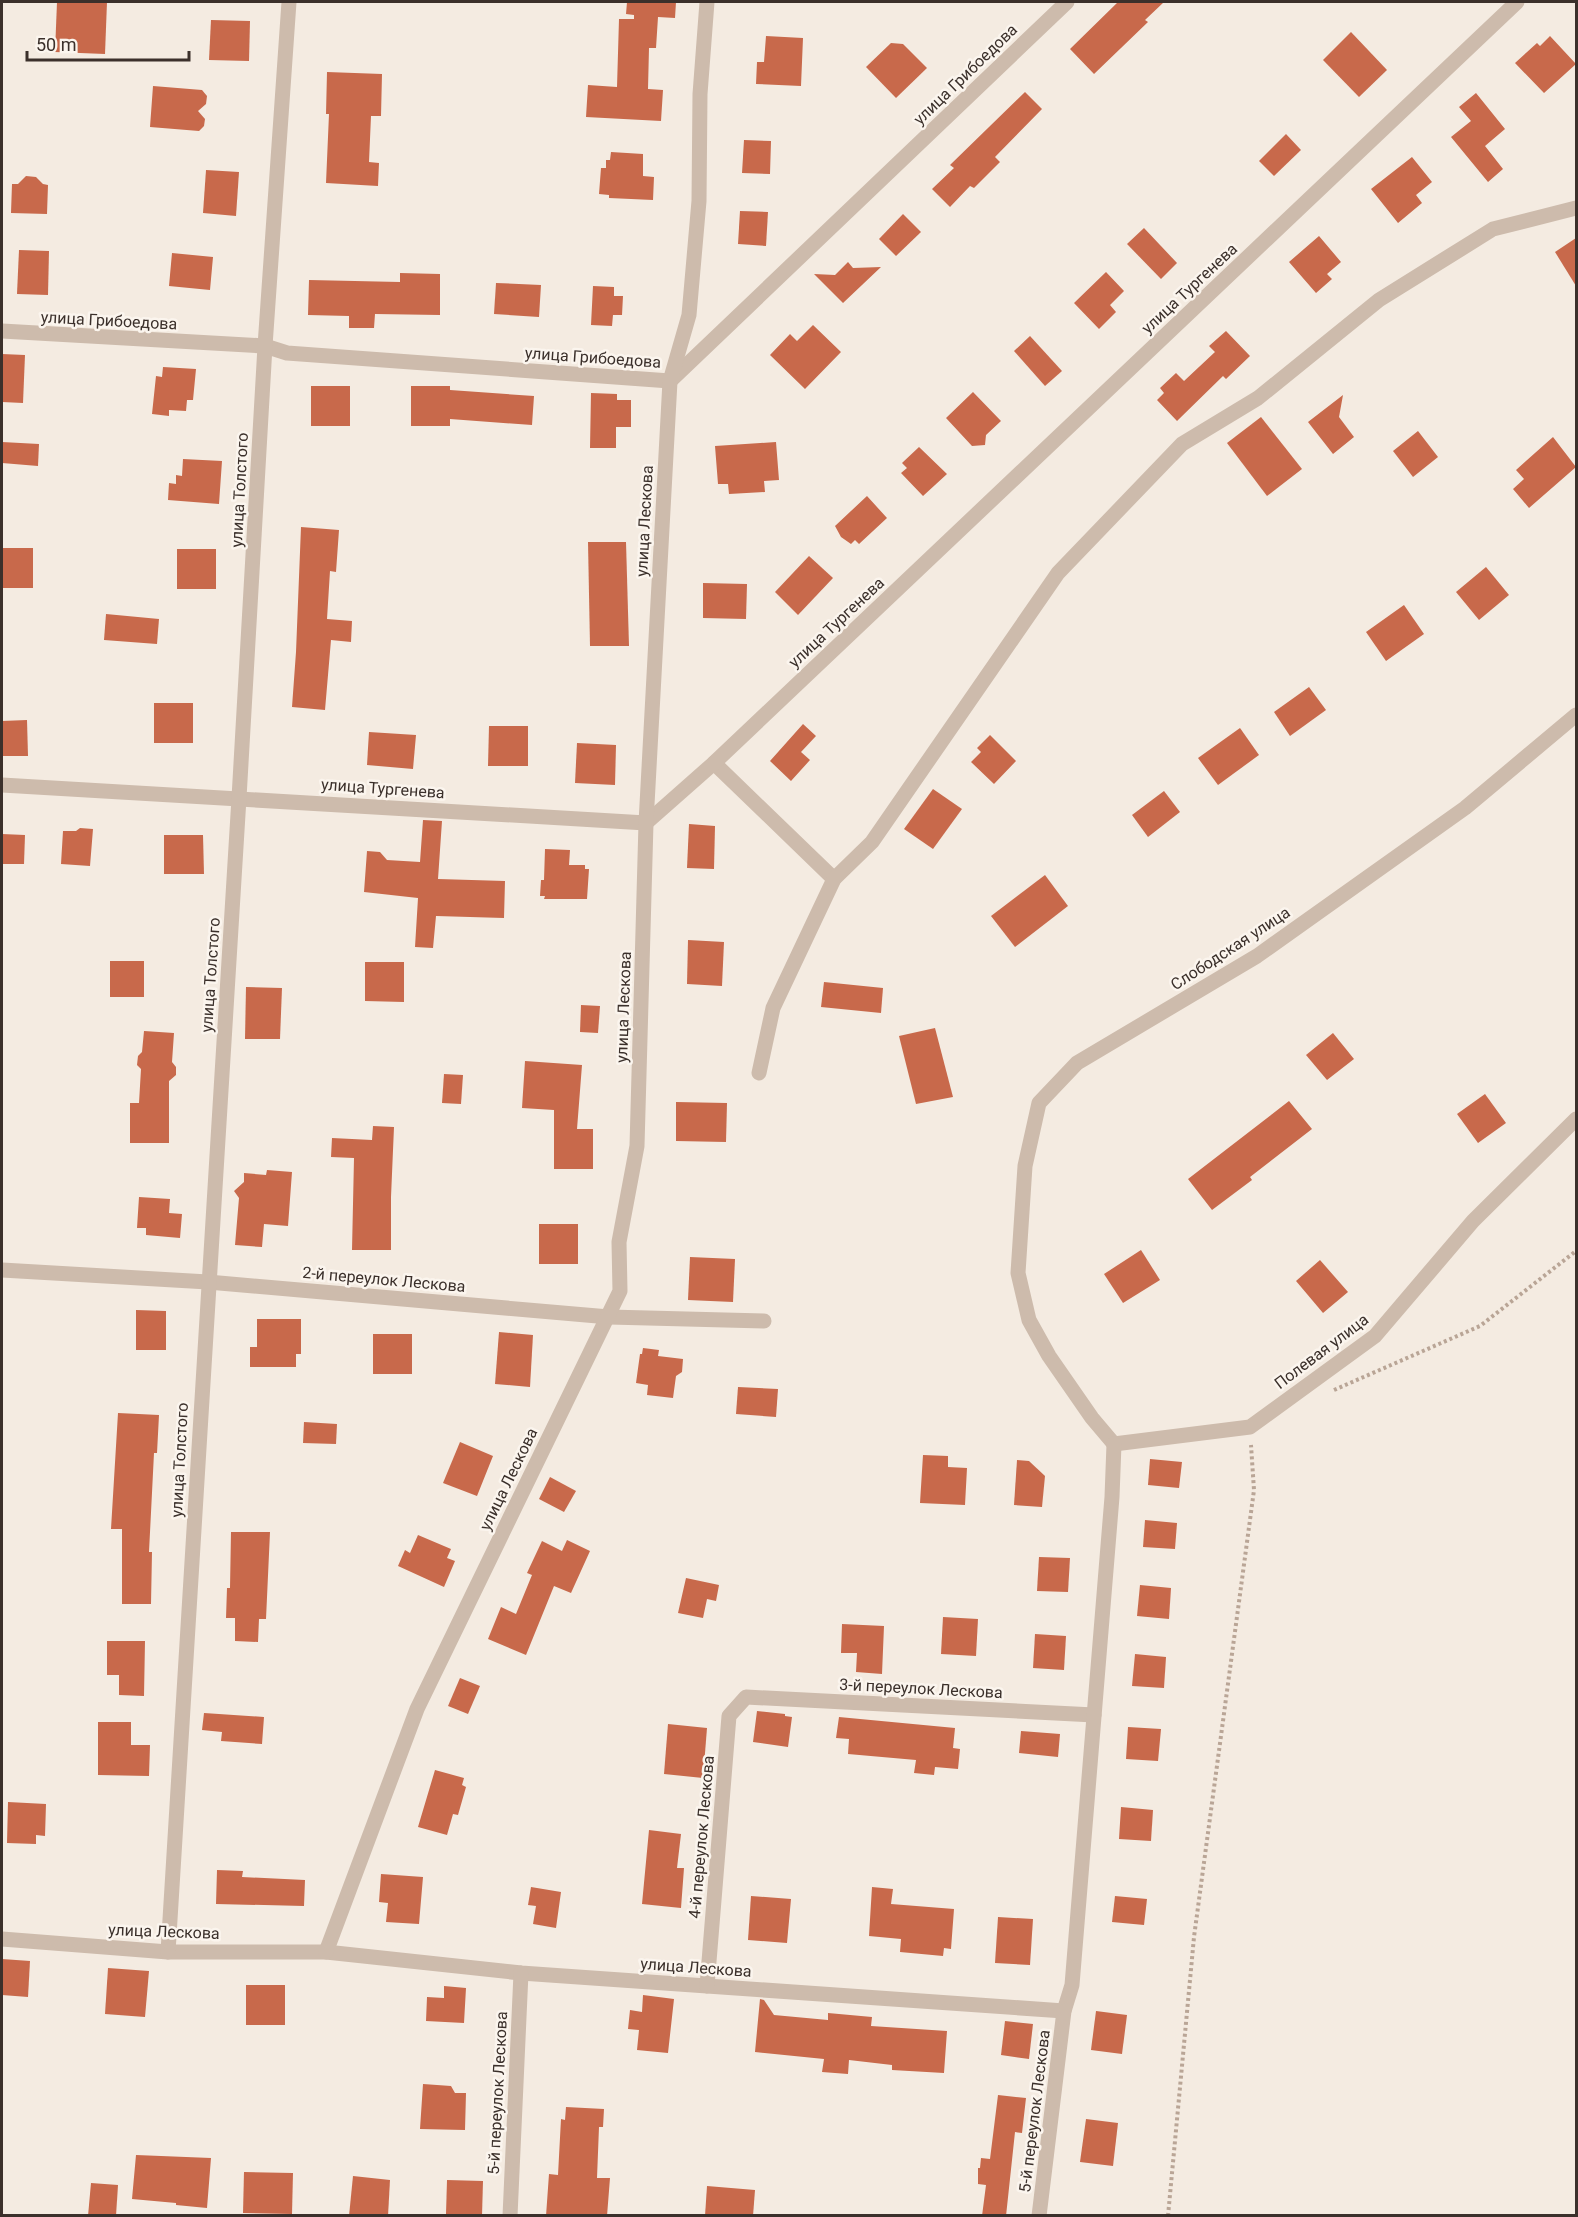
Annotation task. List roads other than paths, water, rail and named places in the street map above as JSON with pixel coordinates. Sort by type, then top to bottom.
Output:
[{"type":"street","name":"улица Толстого","points":[[168,1952],[265,346],[289,2]]},
{"type":"street","name":"улица Лескова","points":[[326,1952],[417,1709],[620,1291],[619,1242],[637,1146],[646,823],[670,381],[689,315],[699,201],[700,94],[707,2]]},
{"type":"street","name":"улица Грибоедова","points":[[2,331],[265,346],[287,353],[670,381],[1067,2]]},
{"type":"street","name":"улица Тургенева","points":[[2,785],[646,823],[714,763],[1517,2]]},
{"type":"street","points":[[759,1073],[773,1008],[834,879],[872,842],[1058,573],[1182,444],[1258,398],[1379,300],[1493,228],[1576,208]]},
{"type":"street","name":"Слободская улица","points":[[1114,1444],[1092,1418],[1048,1356],[1029,1320],[1018,1273],[1025,1166],[1039,1103],[1077,1063],[1257,956],[1465,808],[1576,715]]},
{"type":"street","points":[[714,763],[834,879]]},
{"type":"street","name":"Полевая улица","points":[[1114,1444],[1250,1427],[1375,1336],[1473,1221],[1576,1119]]},
{"type":"street","name":"2-й переулок Лескова","points":[[2,1270],[208,1282],[609,1317],[764,1321]]},
{"type":"street","points":[[1064,2011],[1072,1985],[1114,1444]]},
{"type":"street","name":"3-й переулок Лескова","points":[[746,1697],[1094,1715]]},
{"type":"street","name":"4-й переулок Лескова","points":[[707,1986],[729,1716],[746,1697]]},
{"type":"street","name":"улица Лескова","points":[[2,1939],[168,1952],[326,1952],[521,1973],[1064,2011]]},
{"type":"street","name":"5-й переулок Лескова","points":[[510,2216],[521,1973]]},
{"type":"street","name":"5-й переулок Лескова","points":[[1039,2216],[1064,2011]]}]
